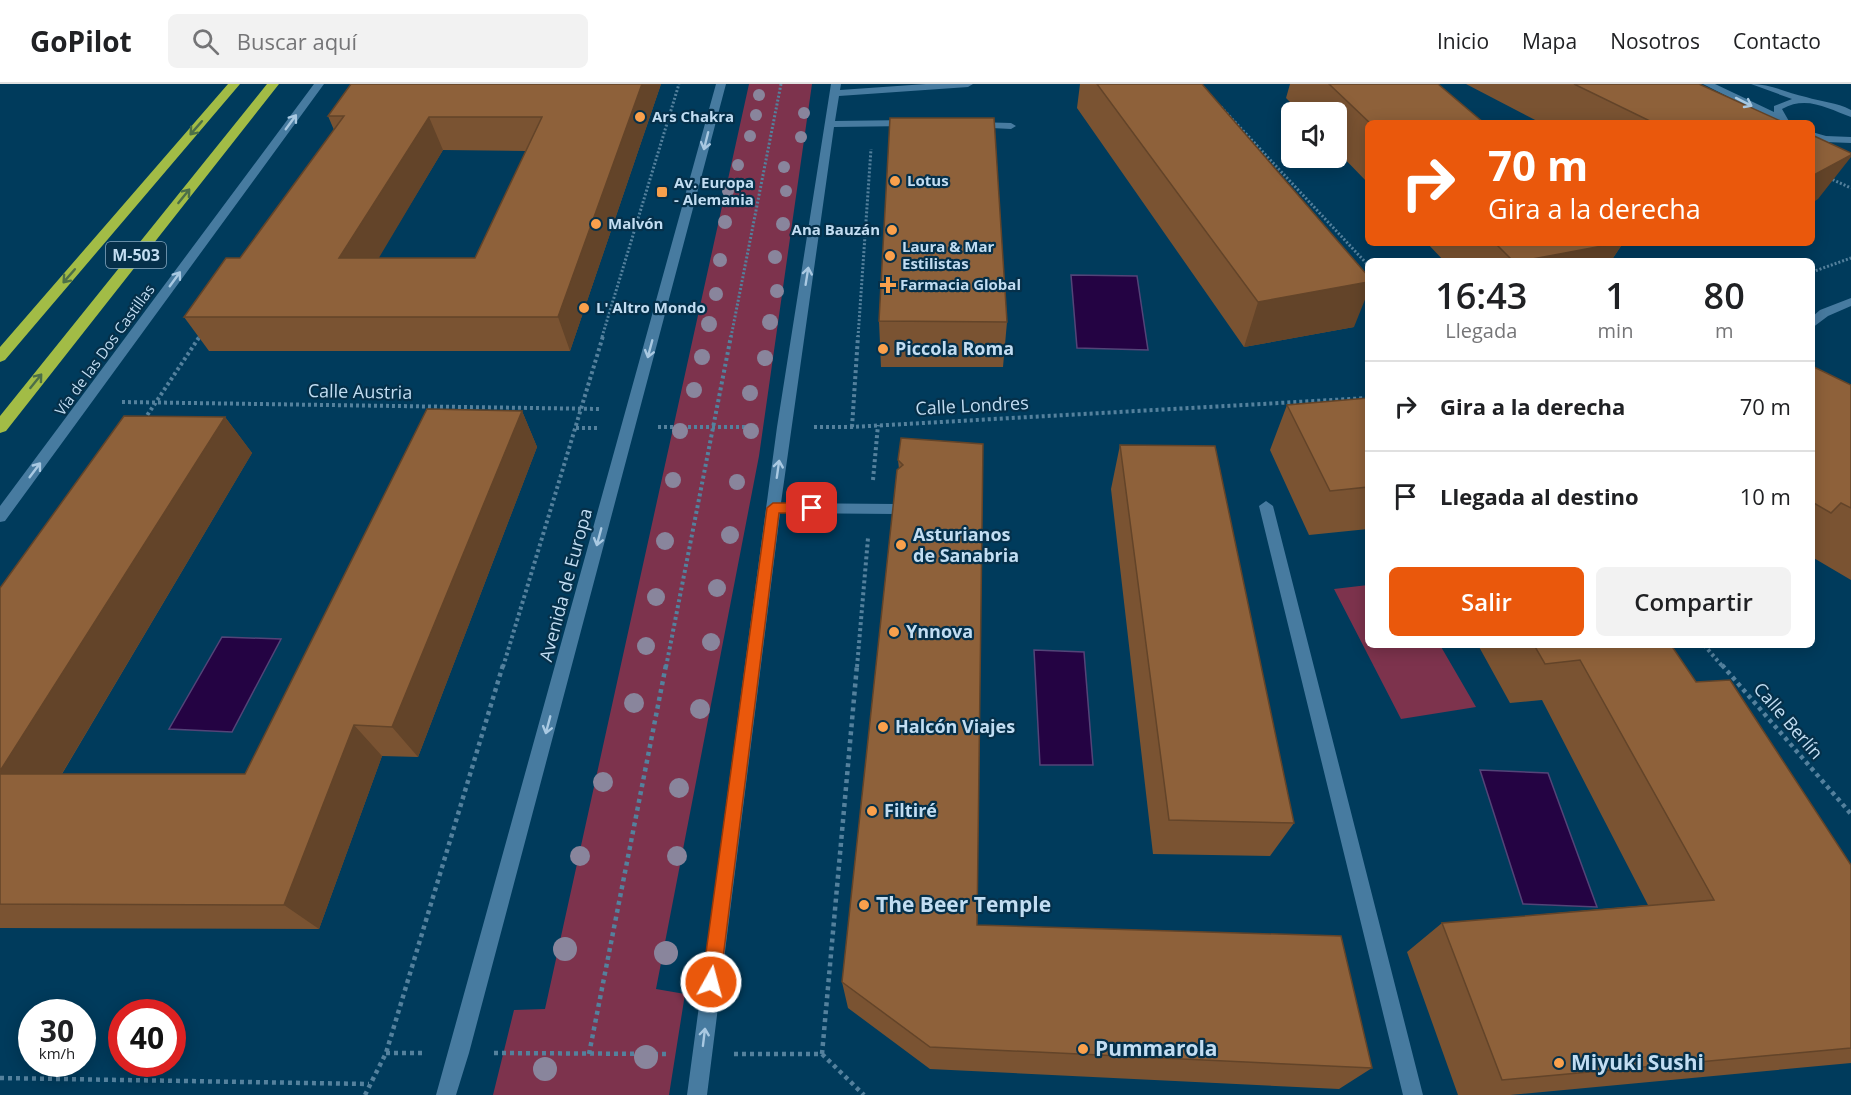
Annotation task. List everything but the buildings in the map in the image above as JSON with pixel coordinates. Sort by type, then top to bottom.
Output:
[{"type":"highway","name":"M-503","points":[[0,357],[234,84]]},
{"type":"highway","name":"M-503","points":[[0,427],[273,84]]},
{"type":"street","name":"Vía de las Dos Castillas","points":[[0,517],[319,84]]},
{"type":"street","name":"Avenida de Europa","points":[[446,1095],[721,84]]},
{"type":"street","points":[[697,1095],[784,427],[835,88],[968,84]]},
{"type":"street","points":[[1708,84],[1782,120]]},
{"type":"street","points":[[1756,84],[1806,100],[1846,106],[1851,114]]},
{"type":"street","points":[[1784,120],[1778,108],[1787,102],[1806,100]]},
{"type":"street","points":[[831,124],[922,124]]},
{"type":"street","points":[[966,125],[1011,126]]},
{"type":"street","points":[[1815,136],[1851,149]]},
{"type":"street","points":[[1825,139],[1851,140]]},
{"type":"street","points":[[1815,321],[1824,313],[1851,302]]},
{"type":"street","points":[[1266,506],[1413,1095]]},
{"type":"street","points":[[773,508],[894,509]]},
{"type":"path","points":[[365,1095],[386,1053],[679,84]]},
{"type":"path","points":[[589,1053],[781,84]]},
{"type":"path","points":[[1216,101],[1365,262]]},
{"type":"path","points":[[852,427],[873,124]]},
{"type":"path","points":[[1822,174],[1851,188]]},
{"type":"path","points":[[1815,271],[1851,258]]},
{"type":"path","points":[[141,423],[202,333]]},
{"type":"path","name":"Calle Londres","points":[[576,428],[852,427],[1365,398]]},
{"type":"path","name":"Calle Austria","points":[[86,402],[633,409]]},
{"type":"path","points":[[822,1054],[878,425]]},
{"type":"path","name":"Calle Berlín","points":[[1707,648],[1851,814]]},
{"type":"path","points":[[386,1053],[822,1054],[864,1095]]},
{"type":"path","points":[[0,1078],[369,1084]]},
{"type":"shaded area","points":[[749,84],[812,84],[759,456],[656,989],[685,994],[669,1095],[493,1095],[514,1010],[545,1009]]},
{"type":"shaded area","points":[[1071,275],[1137,276],[1148,350],[1077,348]]},
{"type":"shaded area","points":[[1365,585],[1365,648],[1442,648],[1476,707],[1401,719],[1334,589]]},
{"type":"shaded area","points":[[222,637],[281,639],[232,732],[169,729]]},
{"type":"shaded area","points":[[1034,650],[1084,652],[1093,765],[1040,765]]},
{"type":"shaded area","points":[[1480,770],[1548,773],[1597,907],[1523,904]]},
{"type":"place","name":"Ars Chakra","points":[[640,117]]},
{"type":"place","name":"Lotus","points":[[895,181]]},
{"type":"place","name":"Av. Europa - Alemania","points":[[662,192]]},
{"type":"place","name":"Malvón","points":[[596,224]]},
{"type":"place","name":"Ana Bauzán","points":[[892,230]]},
{"type":"place","name":"Laura & Mar Estilistas","points":[[890,256]]},
{"type":"place","name":"Farmacia Global","points":[[888,285]]},
{"type":"place","name":"L' Altro Mondo","points":[[584,308]]},
{"type":"place","name":"Piccola Roma","points":[[883,349]]},
{"type":"place","name":"Asturianos de Sanabria","points":[[901,545]]},
{"type":"place","name":"Ynnova","points":[[894,632]]},
{"type":"place","name":"Halcón Viajes","points":[[883,727]]},
{"type":"place","name":"Filtiré","points":[[872,811]]},
{"type":"place","name":"The Beer Temple","points":[[864,905]]},
{"type":"place","name":"Pummarola","points":[[1083,1049]]},
{"type":"place","name":"Miyuki Sushi","points":[[1559,1063]]},
{"type":"route","points":[[711,982],[773,508],[812,508]]}]
